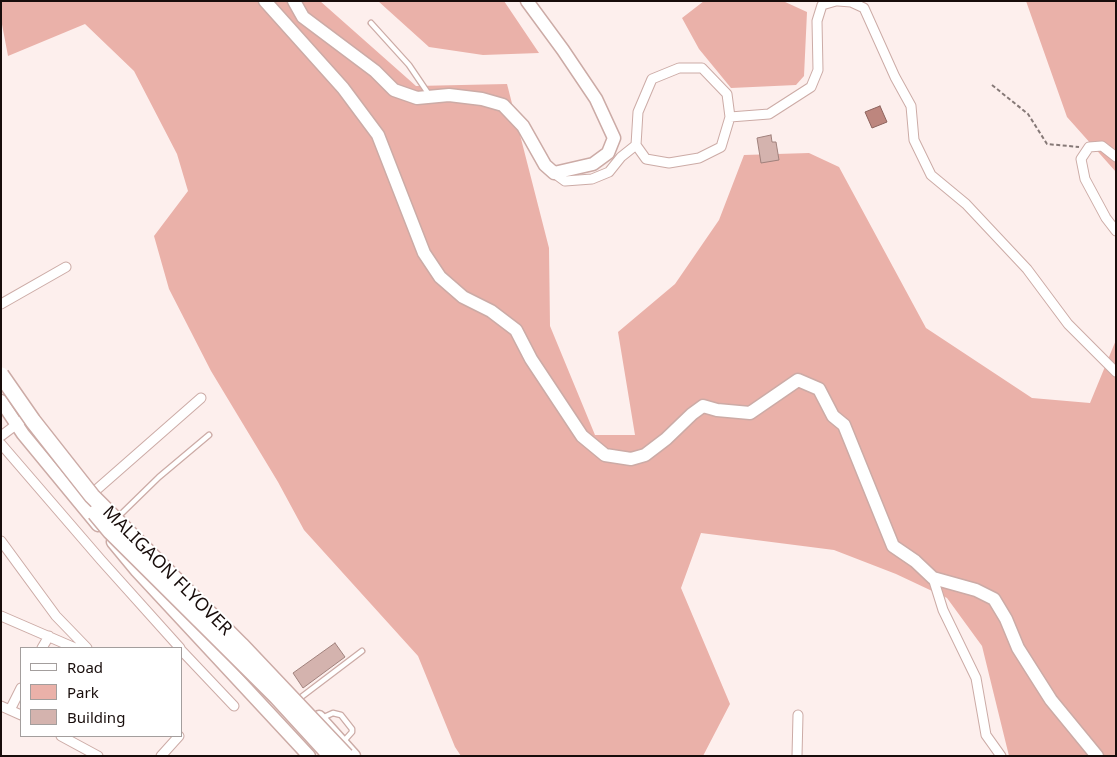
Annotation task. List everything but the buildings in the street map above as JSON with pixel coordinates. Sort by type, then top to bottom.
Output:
[{"type":"main road","name":"MALIGAON FLYOVER","points":[[1,375],[33,421],[92,496],[344,749]]},
{"type":"main road","name":"MALIGAON FLYOVER","points":[[1,392],[43,450],[110,531],[276,696],[331,756]]},
{"type":"street","points":[[265,1],[343,88],[378,135],[394,174],[406,211],[424,253],[440,277],[463,297],[491,310],[516,330],[531,359],[582,436],[606,455],[631,459],[645,455],[703,406],[717,410],[750,413],[798,380],[819,389],[833,416],[844,425],[892,546],[914,561],[933,578],[976,590],[994,599],[1006,619],[1018,648],[1051,700],[1098,756]]},
{"type":"street","points":[[294,1],[303,17],[376,71],[394,90],[417,98],[448,95],[482,99],[503,105],[523,126],[545,165],[565,181],[592,179],[609,172],[621,157],[636,145]]},
{"type":"street","points":[[527,1],[596,99],[614,138],[608,153],[593,164],[554,173]]},
{"type":"street","points":[[730,117],[769,114],[811,87],[818,70],[817,21],[821,3],[851,2],[864,8],[894,77],[911,106],[914,140],[931,175],[966,204],[1027,269],[1068,324],[1116,372]]},
{"type":"street","points":[[679,68],[702,68],[727,94],[730,117],[721,147],[699,158],[669,163],[646,159],[636,145],[638,112],[652,79],[679,68]]},
{"type":"street","points":[[1116,157],[1102,146],[1089,148],[1081,159],[1085,179],[1106,218],[1116,231]]},
{"type":"street","points":[[1,304],[66,266]]},
{"type":"street","points":[[1,366],[32,413],[117,518],[300,698],[344,749],[354,756]]},
{"type":"street","points":[[95,491],[201,398]]},
{"type":"street","points":[[1,401],[23,434],[136,571],[309,756]]},
{"type":"street","points":[[1,436],[32,413]]},
{"type":"street","points":[[1,444],[178,647]]},
{"type":"street","points":[[1,541],[56,616],[86,647]]},
{"type":"street","points":[[933,578],[943,610],[976,678],[986,734],[1001,756]]},
{"type":"street","points":[[1,616],[73,647]]},
{"type":"street","points":[[43,647],[49,636]]},
{"type":"street","points":[[182,651],[234,706]]},
{"type":"street","points":[[20,689],[5,708],[20,715]]},
{"type":"street","points":[[797,756],[798,715]]},
{"type":"street","points":[[63,737],[98,756]]},
{"type":"street","points":[[161,756],[178,737]]},
{"type":"lane","points":[[371,23],[409,65],[431,97]]},
{"type":"lane","points":[[117,518],[159,477],[209,435]]},
{"type":"lane","points":[[300,698],[362,651]]},
{"type":"path","points":[[992,85],[1028,114],[1047,144],[1089,148]]},
{"type":"green space","points":[[1,1],[320,1],[416,86],[507,84],[549,248],[550,326],[595,435],[635,435],[618,332],[675,284],[719,220],[744,155],[809,153],[839,167],[926,328],[1032,398],[1090,403],[1116,340],[1116,756],[1009,756],[982,646],[947,598],[896,574],[834,550],[701,533],[681,588],[730,704],[703,756],[461,756],[455,747],[418,656],[304,530],[278,482],[211,371],[169,289],[154,236],[188,191],[177,154],[134,71],[85,24],[8,56],[1,19]]},
{"type":"green space","points":[[378,1],[504,1],[539,53],[483,55],[429,47]]},
{"type":"green space","points":[[704,1],[783,1],[807,12],[804,76],[796,85],[731,88],[699,49],[682,18]]},
{"type":"green space","points":[[1026,1],[1116,1],[1116,172],[1067,117]]},
{"type":"shaded area","points":[[880,106],[887,122],[872,128],[865,112]]}]
